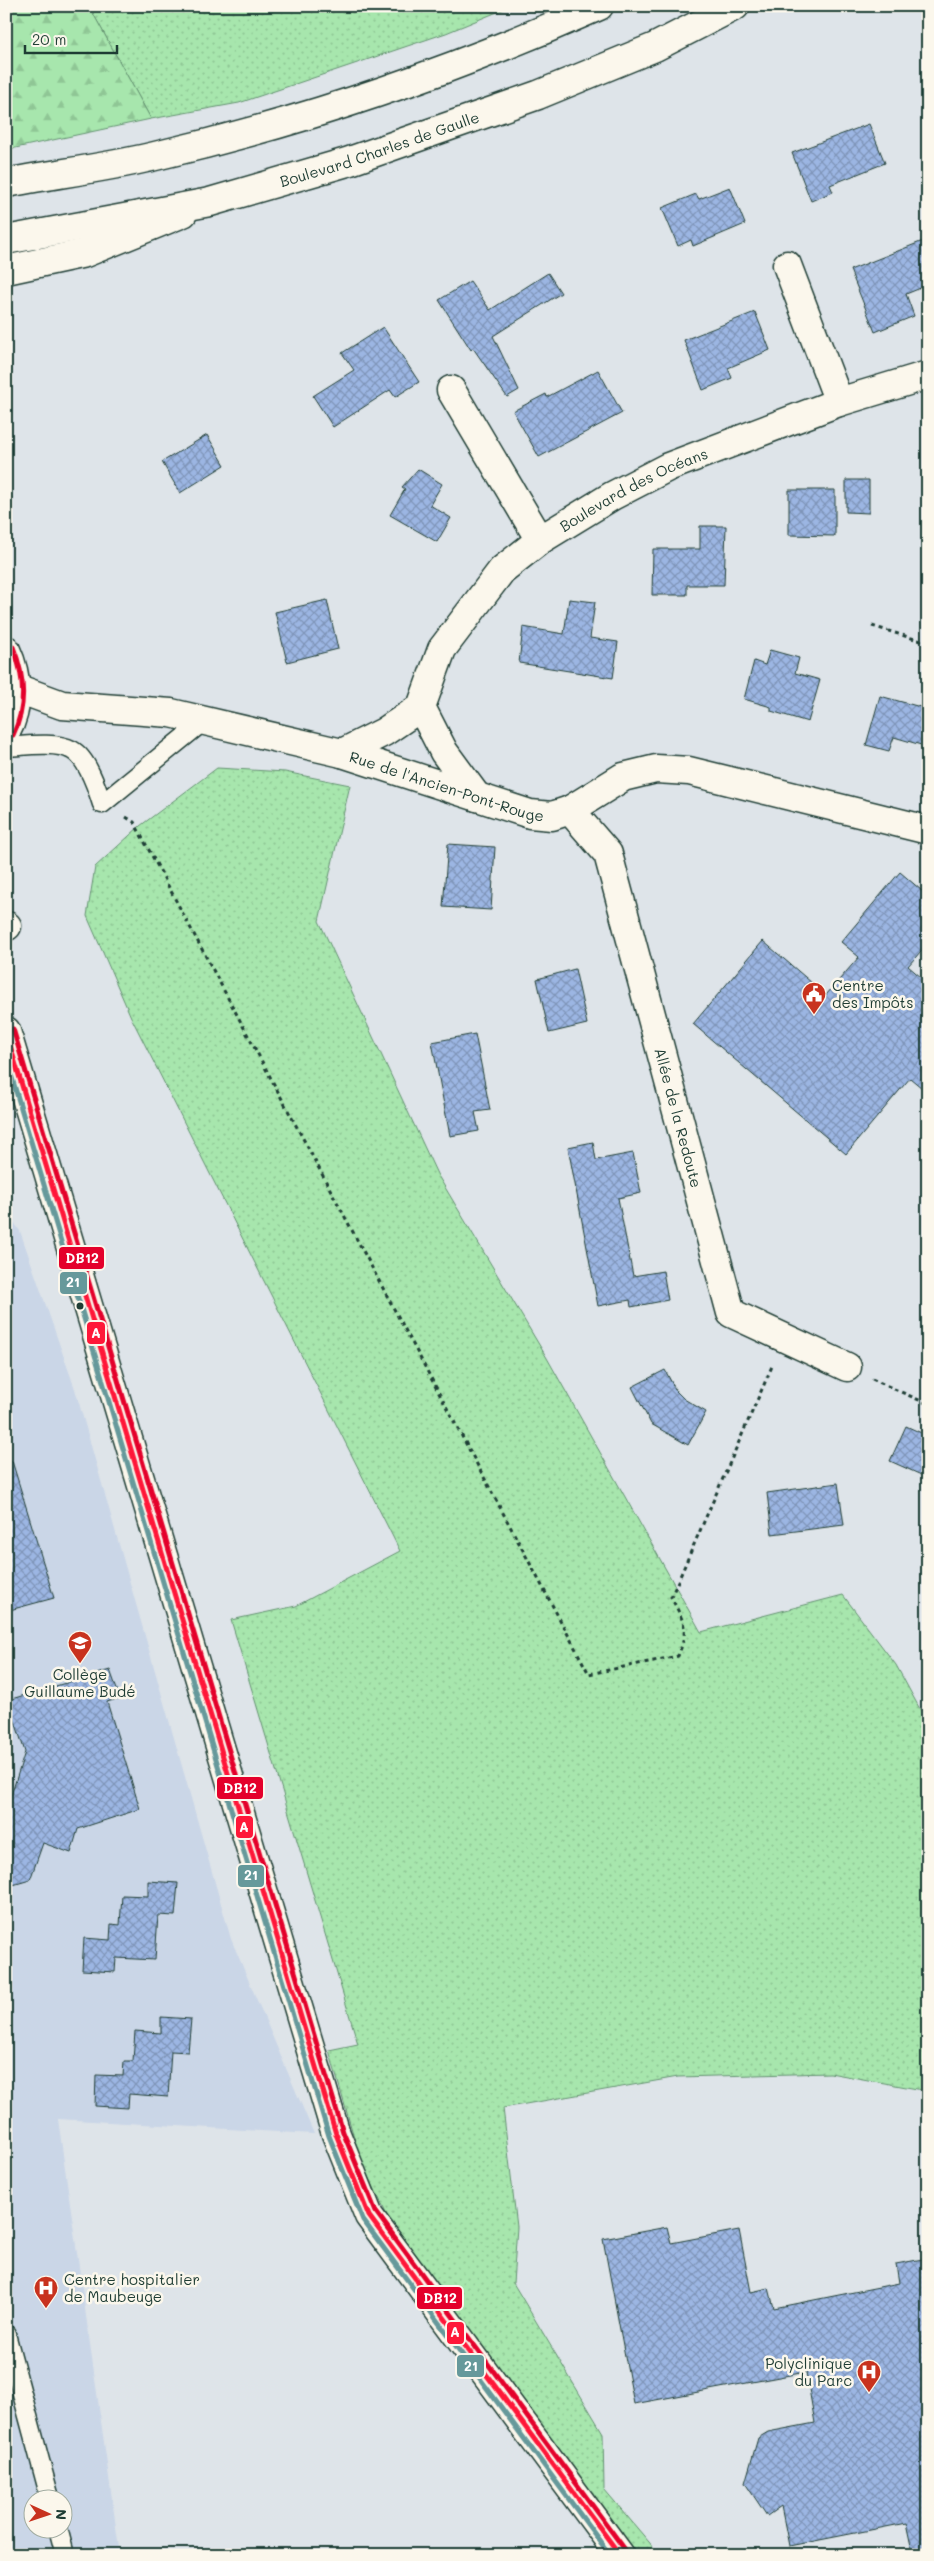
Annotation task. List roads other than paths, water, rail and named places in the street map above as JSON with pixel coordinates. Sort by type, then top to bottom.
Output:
[{"type":"street","points":[[6,183],[151,157],[331,108],[521,41],[599,6]]},
{"type":"street","name":"Boulevard Charles de Gaulle","points":[[6,240],[210,202],[347,162],[538,95],[655,47],[735,6]]},
{"type":"street","points":[[6,270],[84,253],[210,202]]},
{"type":"street","points":[[787,265],[839,402]]},
{"type":"street","name":"Boulevard des Océans","points":[[421,707],[442,649],[502,570],[540,540],[612,496],[668,467],[839,402],[928,374]]},
{"type":"street","points":[[451,390],[540,540]]},
{"type":"street","points":[[6,650],[12,662],[16,688],[14,709],[6,732]]},
{"type":"street","name":"Rue de l'Ancien-Pont-Rouge","points":[[16,688],[62,704],[171,713],[342,753],[530,814],[552,816],[570,810],[622,777],[656,769],[690,772],[928,830]]},
{"type":"street","points":[[342,753],[384,732],[421,707],[444,752],[477,797]]},
{"type":"street","name":"Allée de la Redoute","points":[[570,810],[608,854],[731,1313],[847,1367]]},
{"type":"street","points":[[6,1031],[336,2134],[370,2216],[620,2555]]},
{"type":"lane","points":[[6,747],[47,745],[72,750],[92,775],[102,804],[205,720]]},
{"type":"lane","points":[[6,2334],[47,2488]]},
{"type":"lane","points":[[61,2538],[66,2555]]},
{"type":"place","name":"Centre des Impôts","points":[[814,1015]]},
{"type":"place","name":"Collège Guillaume Budé","points":[[80,1664]]},
{"type":"place","name":"Centre hospitalier de Maubeuge","points":[[46,2309]]},
{"type":"place","name":"Polyclinique du Parc","points":[[869,2393]]}]
